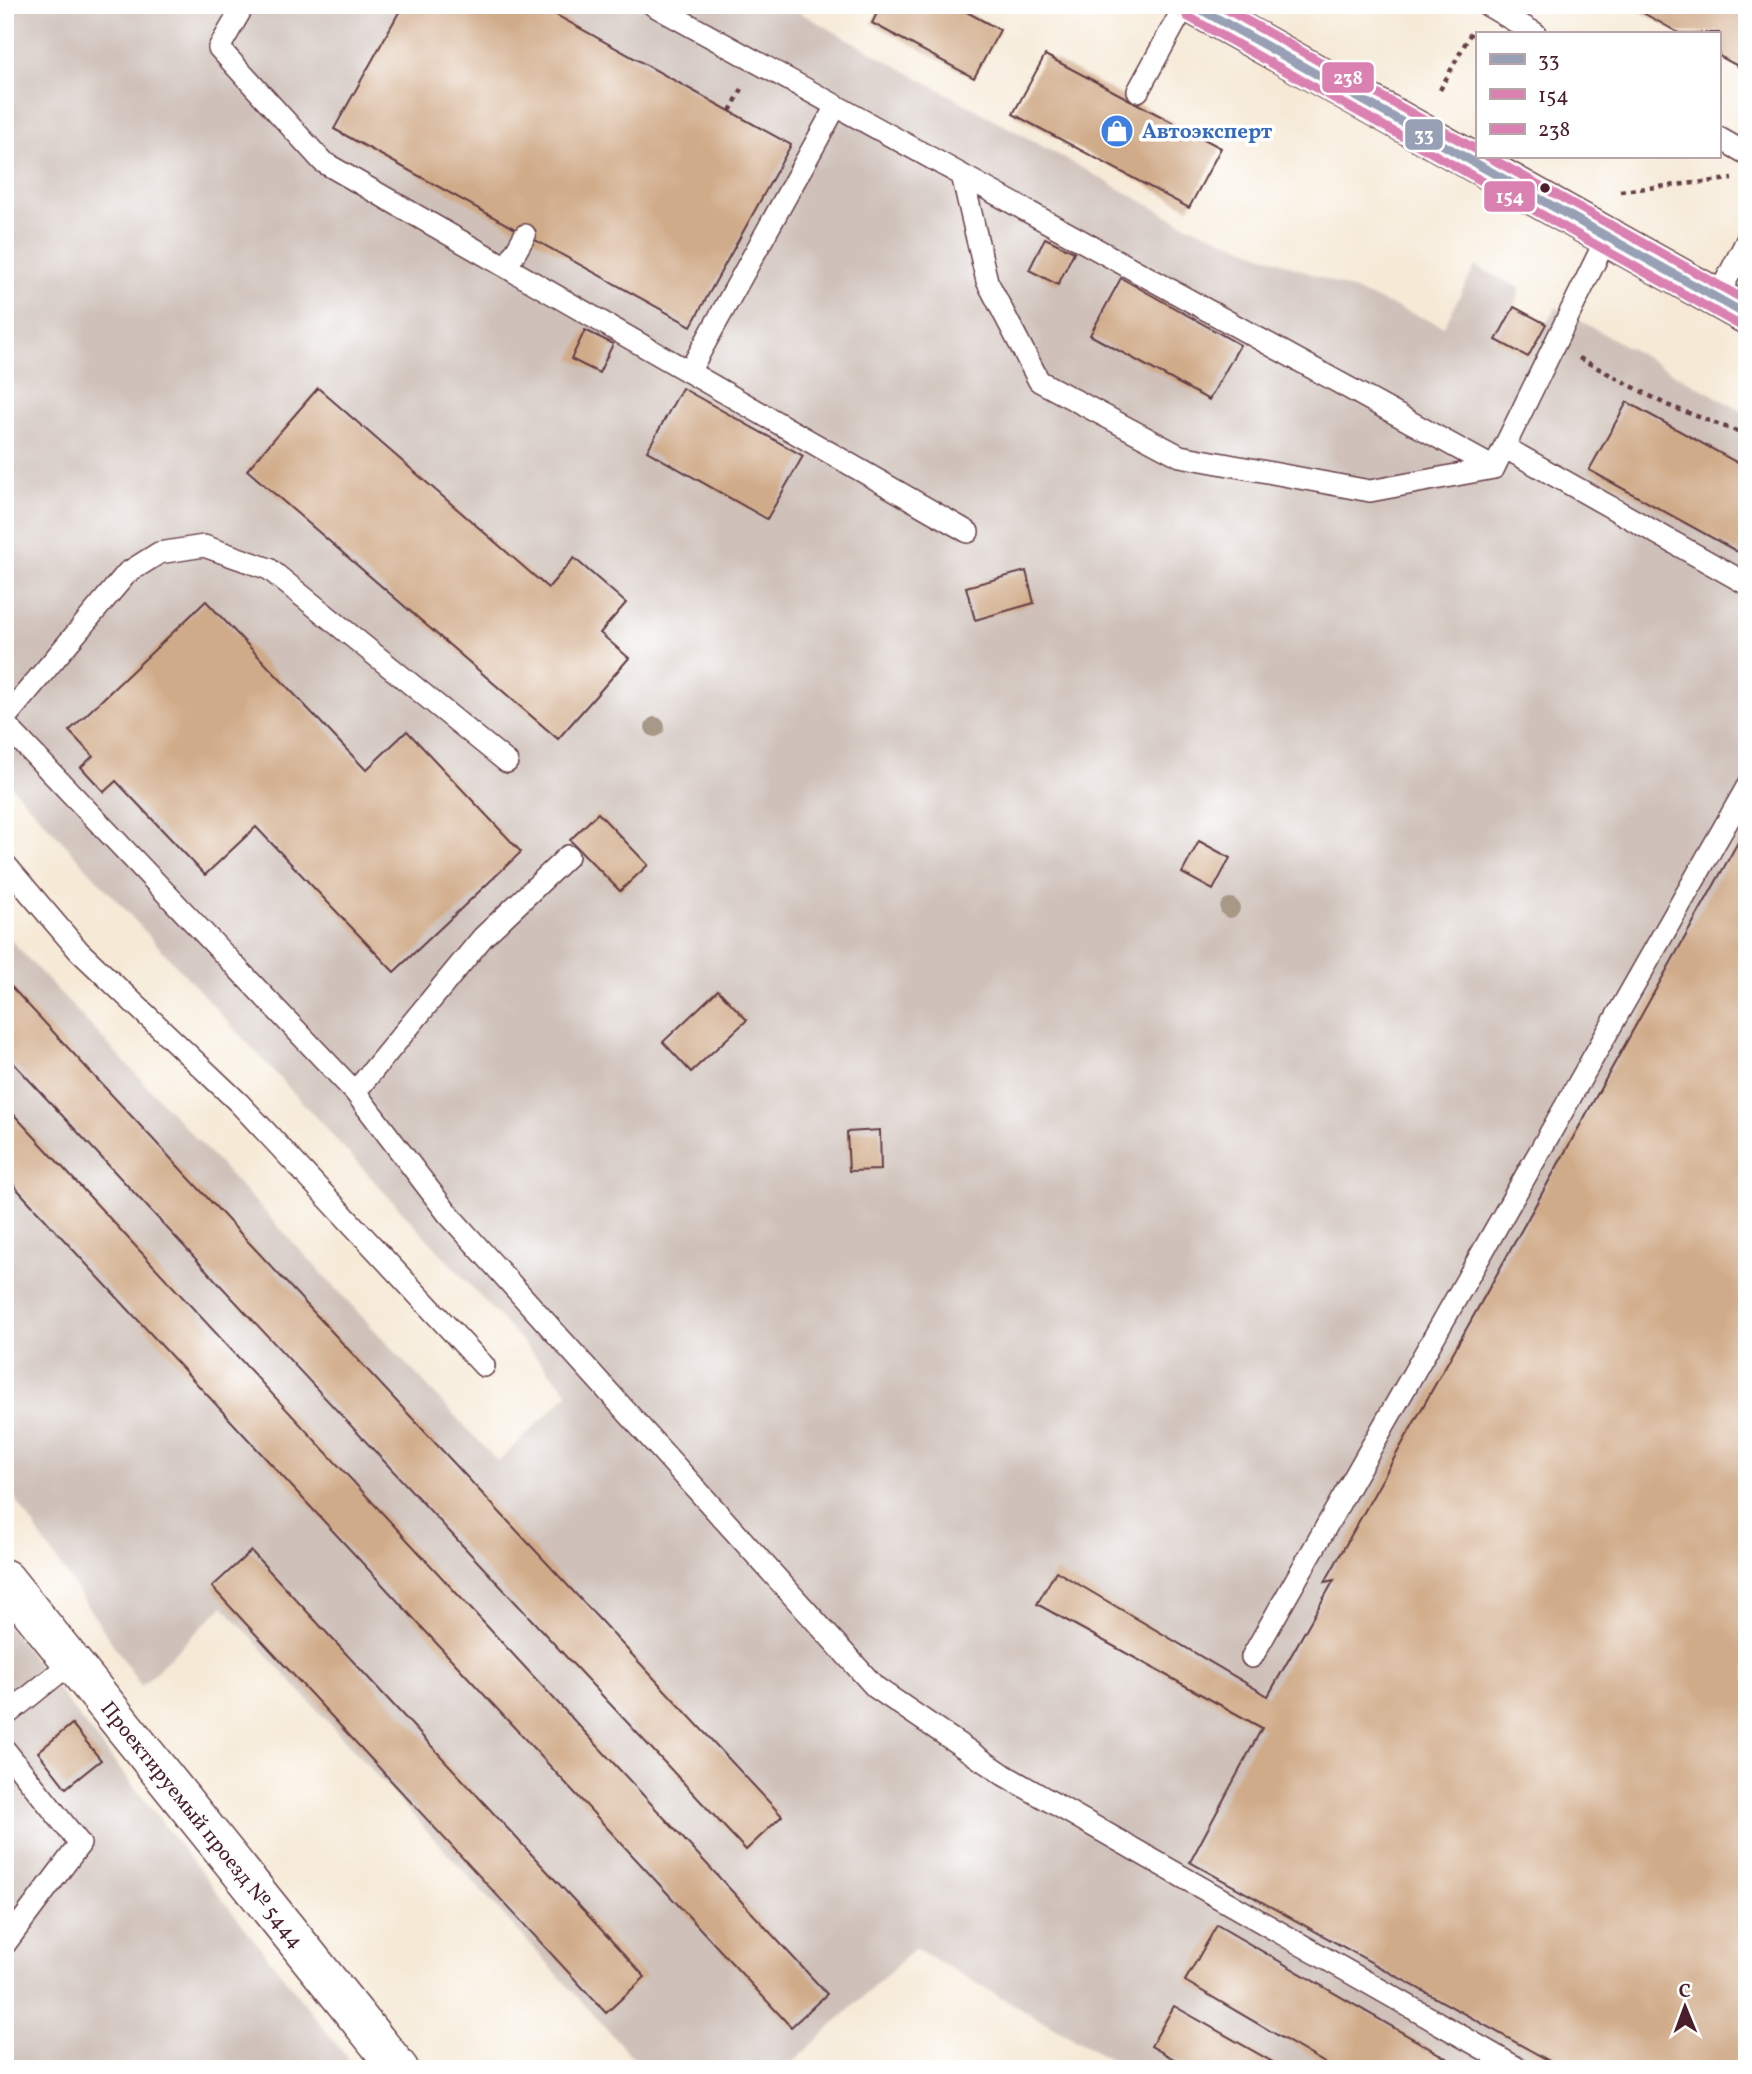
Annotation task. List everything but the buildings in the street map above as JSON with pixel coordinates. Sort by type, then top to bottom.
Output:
[{"type":"main road","points":[[1193,5],[1732,307]]},
{"type":"street","name":"Проектируемый проезд № 5444","points":[[5,1579],[399,2069]]},
{"type":"lane","points":[[244,5],[219,48],[323,162],[968,532]]},
{"type":"lane","points":[[653,5],[1494,468]]},
{"type":"lane","points":[[1138,91],[1185,5]]},
{"type":"lane","points":[[1483,11],[1533,32]]},
{"type":"lane","points":[[689,372],[836,106]]},
{"type":"lane","points":[[1720,139],[1747,154]]},
{"type":"lane","points":[[962,175],[987,281],[1039,381],[1180,456],[1370,491],[1494,468]]},
{"type":"lane","points":[[507,267],[525,234]]},
{"type":"lane","points":[[1494,468],[1607,237]]},
{"type":"lane","points":[[1732,307],[1747,240]]},
{"type":"lane","points":[[1504,447],[1747,584]]},
{"type":"lane","points":[[5,718],[127,573],[159,552],[204,546],[269,569],[507,762]]},
{"type":"lane","points":[[5,724],[355,1092],[449,1214],[875,1687],[1004,1775],[1519,2069]]},
{"type":"lane","points":[[1252,1657],[1747,788]]},
{"type":"lane","points":[[355,1092],[483,937],[568,856]]},
{"type":"lane","points":[[5,864],[79,951],[239,1103],[484,1366]]},
{"type":"lane","points":[[5,1716],[72,1662]]},
{"type":"lane","points":[[5,1750],[80,1844],[5,1944]]},
{"type":"path","points":[[1440,90],[1483,11]]},
{"type":"path","points":[[1620,191],[1734,179]]},
{"type":"path","points":[[1555,346],[1667,405],[1747,435]]},
{"type":"shaded area","points":[[5,5],[786,5],[1180,222],[1444,326],[1475,266],[1520,288],[1515,307],[1546,324],[1556,307],[1747,414],[1747,2069],[1127,2069],[915,1948],[786,2069],[643,2069],[223,1606],[141,1686],[5,1483],[5,934],[498,1462],[569,1393],[5,779]]},
{"type":"shaded area","points":[[5,1623],[50,1680],[356,2069],[5,2069]]},
{"type":"transit line","name":"33","points":[[1193,5],[1747,315]]},
{"type":"transit line","name":"238","points":[[1219,5],[1476,149]]},
{"type":"transit line","name":"154","points":[[1187,16],[1741,326]]},
{"type":"transit line","name":"238","points":[[1491,158],[1747,301]]},
{"type":"place","name":"Автоэксперт","points":[[1117,131]]}]
